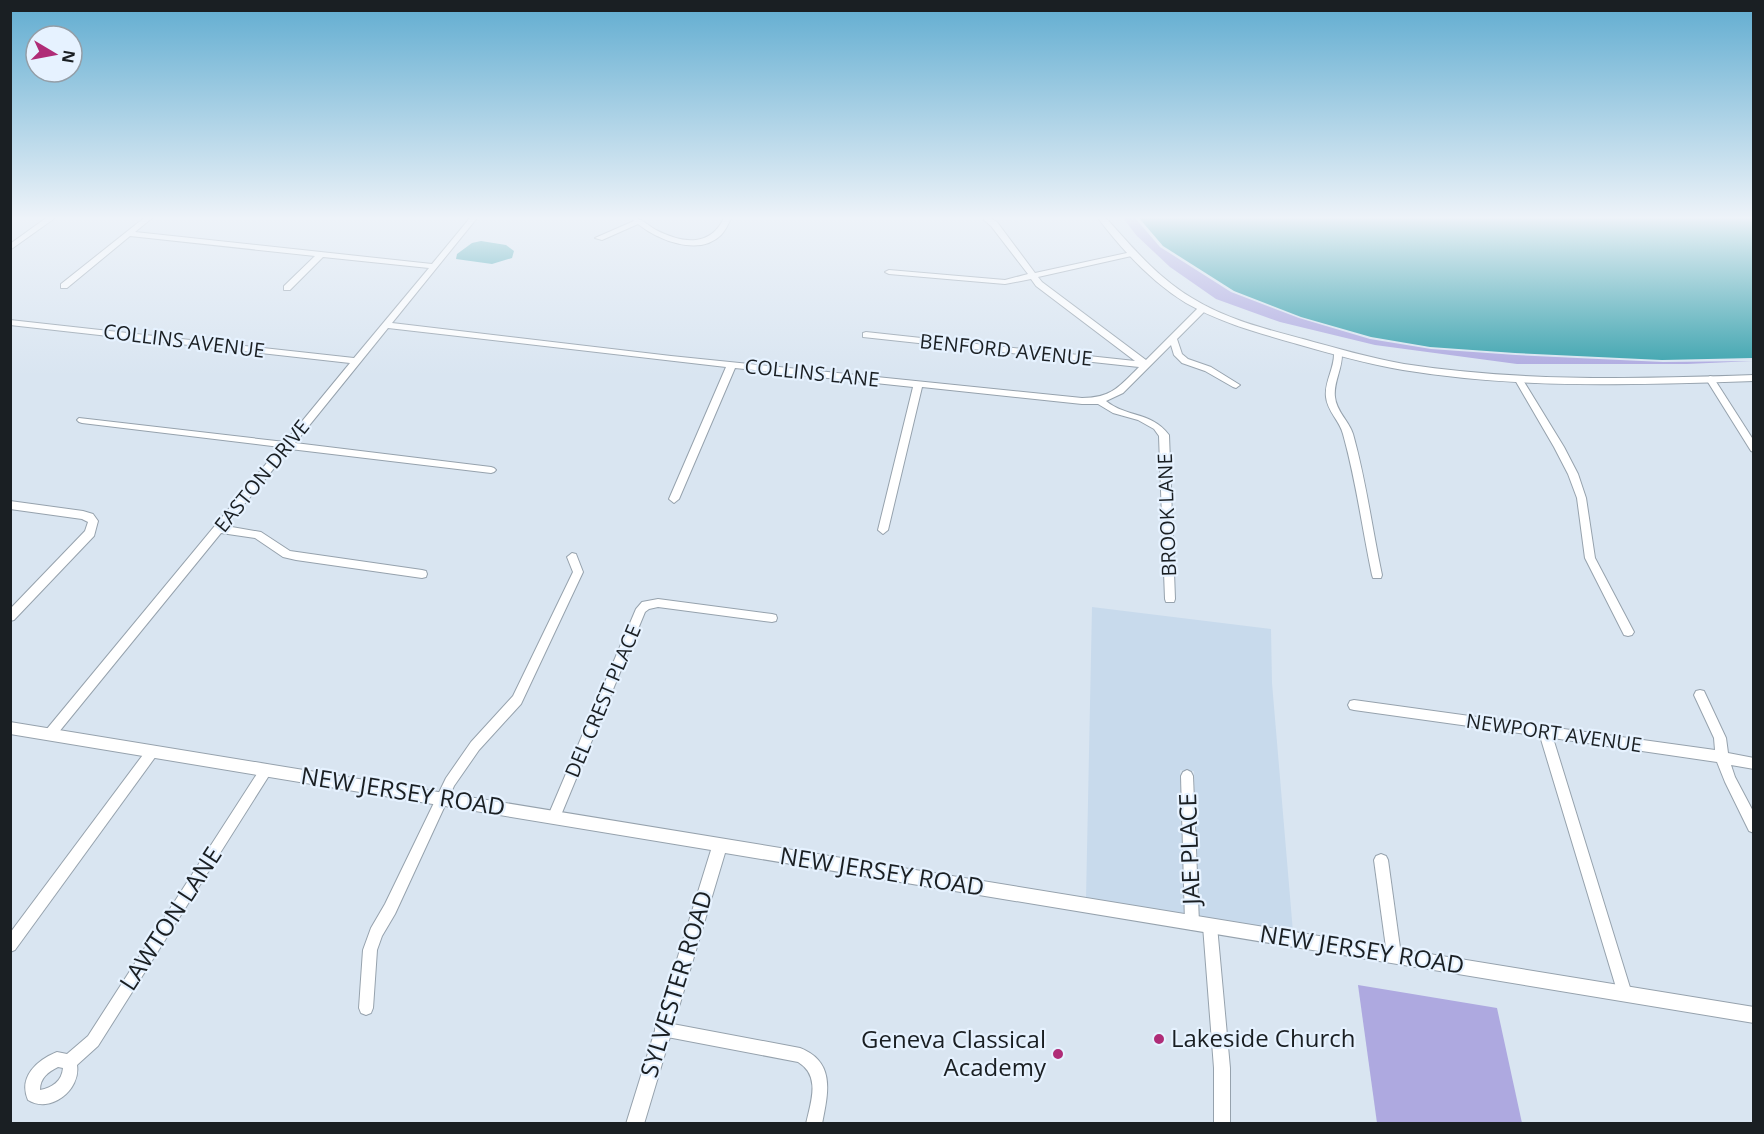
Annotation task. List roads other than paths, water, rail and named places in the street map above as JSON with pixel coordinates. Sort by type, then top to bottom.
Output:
[{"type":"street","points":[[64,286],[83,271]]},
{"type":"street","points":[[287,288],[304,271]]},
{"type":"street","name":"EASTON DRIVE","points":[[50,734],[430,271]]},
{"type":"street","points":[[1029,271],[1066,306],[1146,365]]},
{"type":"street","points":[[889,272],[994,283],[1018,281],[1059,271]]},
{"type":"street","points":[[1154,271],[1203,308],[1261,329],[1338,352],[1403,367],[1519,380],[1622,382],[1754,378]]},
{"type":"street","points":[[1100,401],[1120,391],[1203,308]]},
{"type":"street","name":"COLLINS AVENUE","points":[[10,322],[357,361]]},
{"type":"street","name":"COLLINS LANE","points":[[386,325],[1058,399],[1100,401]]},
{"type":"street","name":"BENFORD AVENUE","points":[[866,335],[1146,365]]},
{"type":"street","points":[[1173,339],[1178,355],[1185,361],[1208,369],[1236,385]]},
{"type":"street","points":[[1338,352],[1340,362],[1335,382],[1329,392],[1330,400],[1348,433],[1377,575]]},
{"type":"street","points":[[674,499],[732,364]]},
{"type":"street","points":[[1710,379],[1754,449]]},
{"type":"street","points":[[1519,380],[1531,405],[1568,462],[1580,492],[1590,558],[1629,632]]},
{"type":"street","points":[[883,530],[918,384]]},
{"type":"street","name":"BROOK LANE","points":[[1100,401],[1110,410],[1149,420],[1164,435],[1170,599]]},
{"type":"street","points":[[82,420],[491,470]]},
{"type":"street","points":[[10,505],[83,515],[93,521],[90,533],[13,611]]},
{"type":"street","points":[[219,529],[257,535],[287,554],[296,556],[422,574]]},
{"type":"street","points":[[366,1008],[370,950],[373,941],[442,798],[461,764],[517,700],[578,572],[572,557]]},
{"type":"street","name":"DEL CREST PLACE","points":[[554,816],[641,609],[646,605],[658,603],[772,618]]},
{"type":"street","points":[[1700,695],[1720,738],[1722,757],[1738,800],[1754,827]]},
{"type":"street","name":"NEWPORT AVENUE","points":[[1354,705],[1722,757],[1754,764]]},
{"type":"street","name":"NEW JERSEY ROAD","points":[[10,728],[1754,1015]]},
{"type":"street","points":[[1545,732],[1624,994]]},
{"type":"street","points":[[10,945],[152,752]]},
{"type":"street","name":"LAWTON LANE","points":[[69,1062],[93,1041],[266,770]]},
{"type":"street","name":"JAE PLACE","points":[[1187,776],[1192,922]]},
{"type":"street","name":"SYLVESTER ROAD","points":[[634,1124],[720,845]]},
{"type":"street","points":[[1381,860],[1394,955]]},
{"type":"street","points":[[1210,926],[1214,1001],[1222,1068],[1222,1124]]},
{"type":"street","points":[[662,1029],[800,1055],[810,1060],[818,1071],[821,1084],[814,1124]]},
{"type":"water","points":[[1202,271],[1753,271],[1753,358],[1662,360],[1430,347],[1371,337],[1301,317],[1234,291]]},
{"type":"place","name":"Lakeside Church","points":[[1159,1039]]},
{"type":"place","name":"Geneva Classical Academy","points":[[1058,1054]]}]
